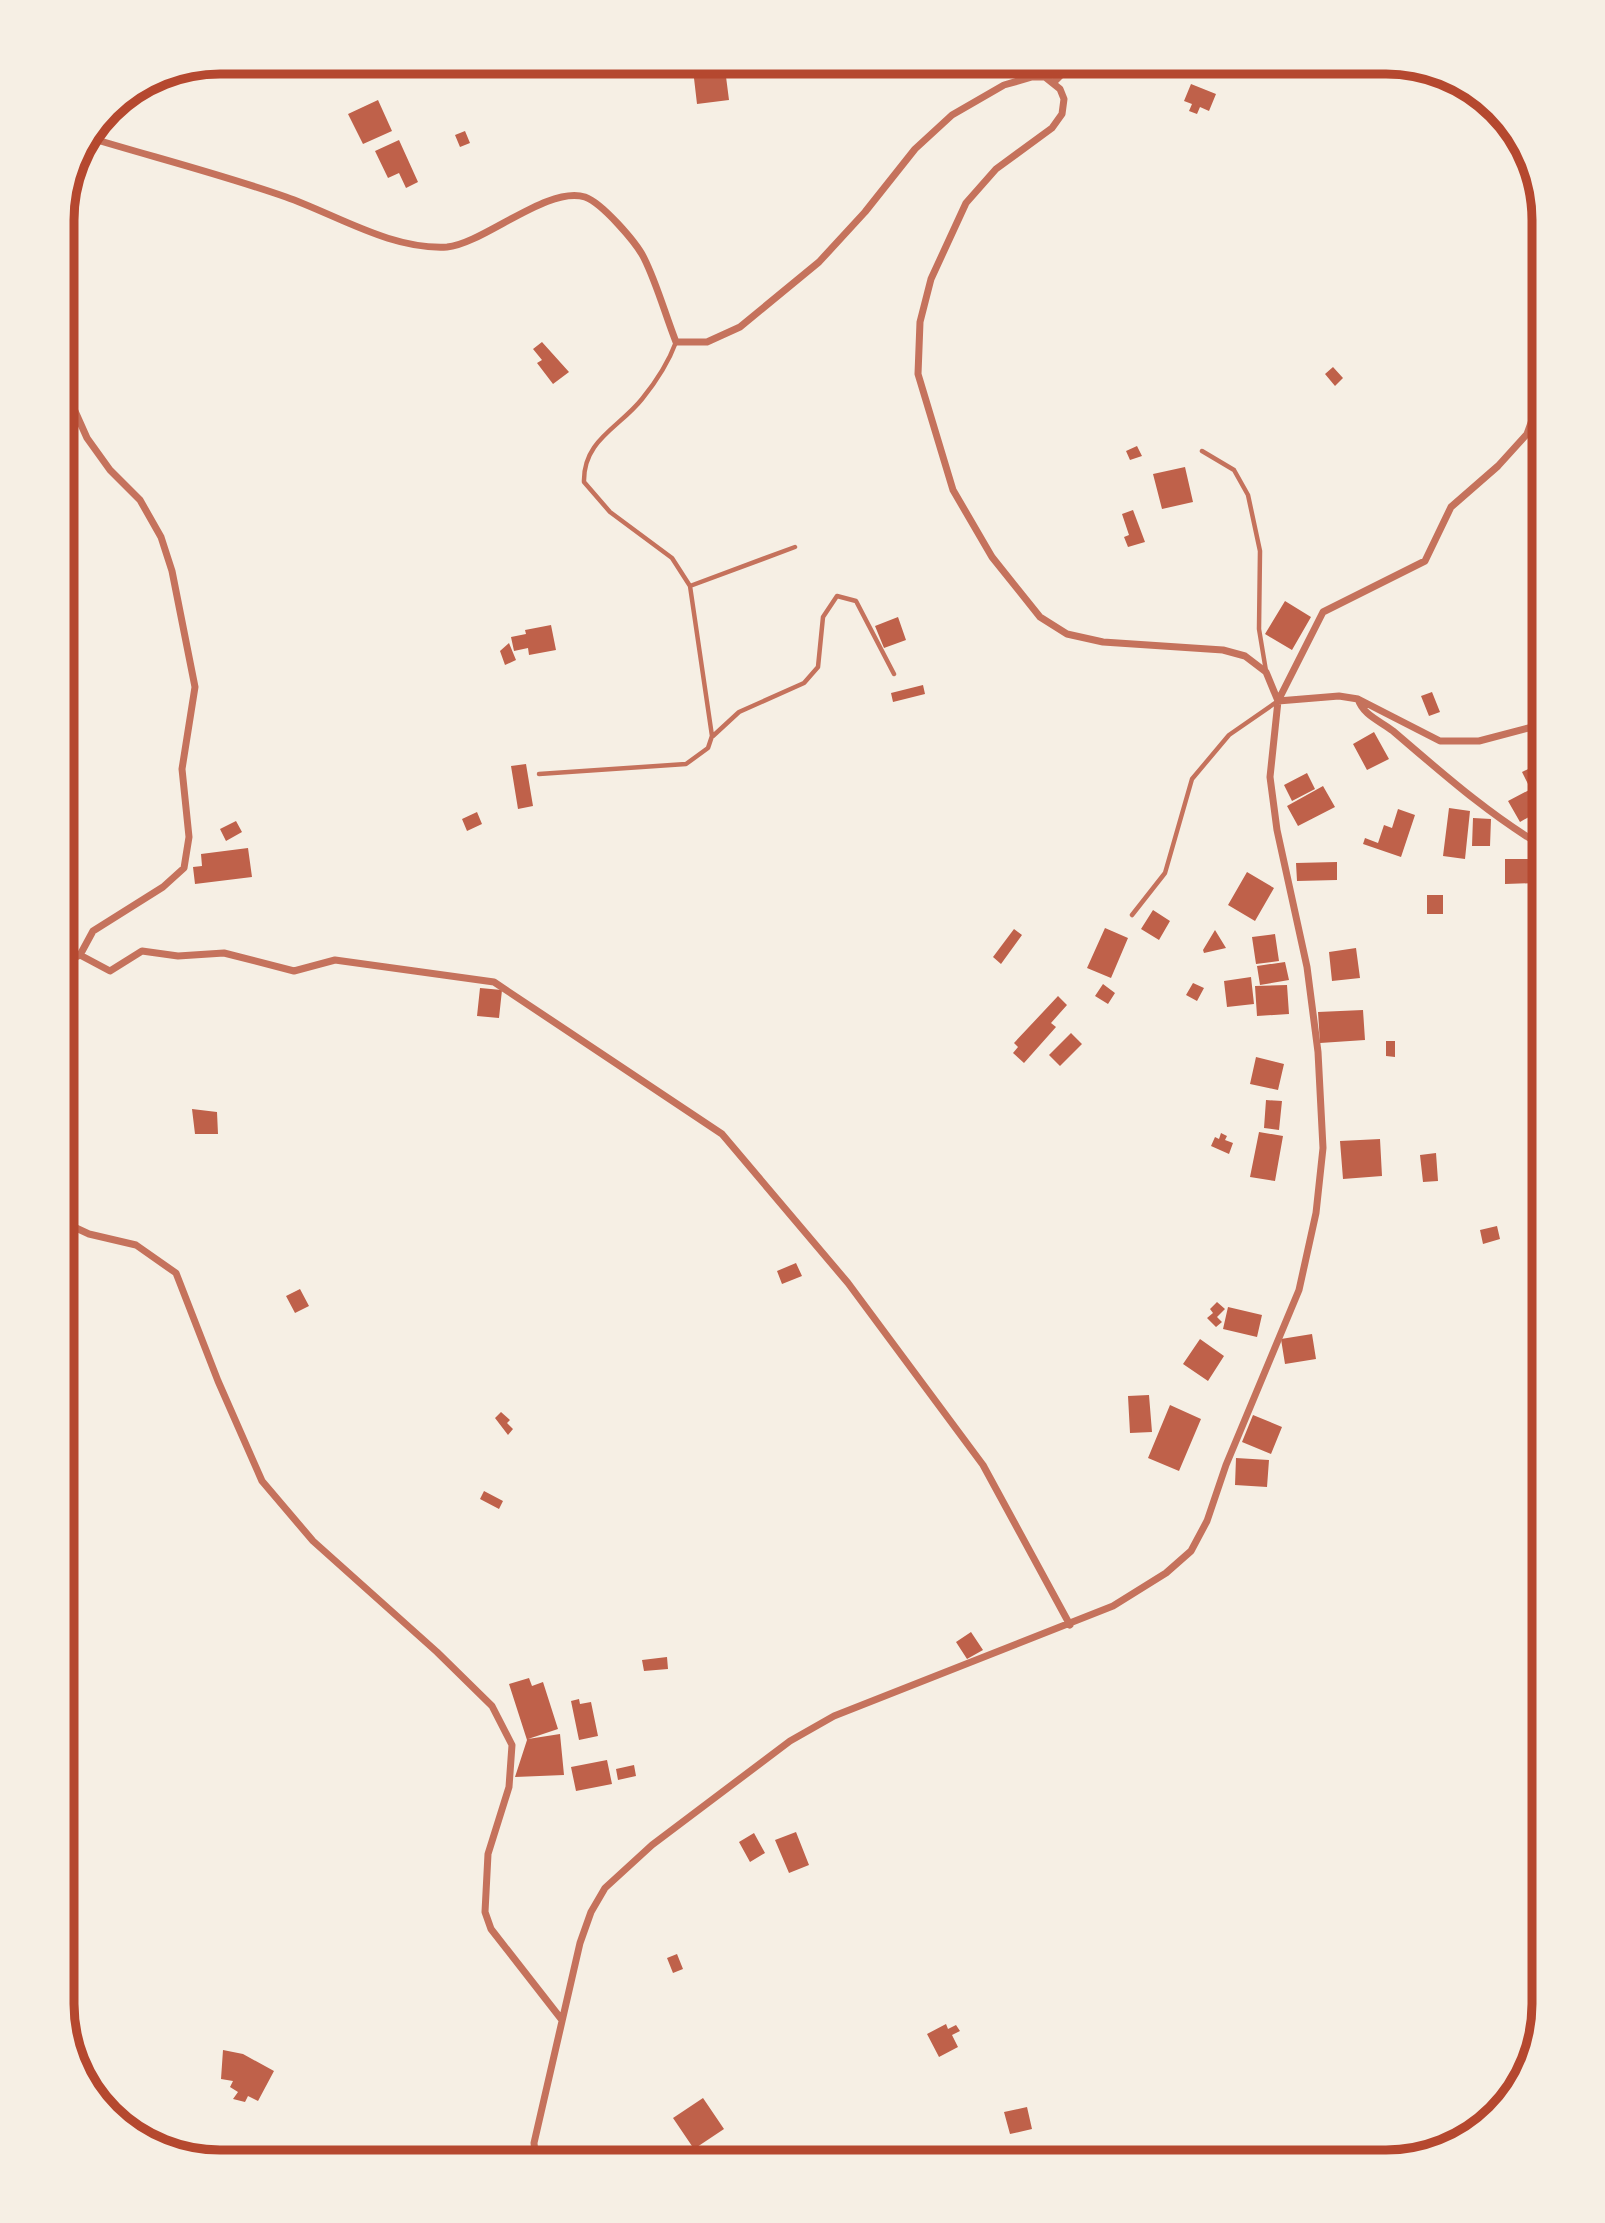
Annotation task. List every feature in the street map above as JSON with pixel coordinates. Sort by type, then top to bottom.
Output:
[{"type":"street","points":[[1054,82],[1062,74]]},
{"type":"street","points":[[97,140],[258,187],[397,241],[421,247],[451,247],[548,202],[569,195],[583,196],[610,216],[643,256],[676,342],[707,342],[740,327],[819,262],[915,149],[952,115],[1004,85],[1032,77],[1054,82],[1064,99],[1062,114],[1052,128],[996,169],[966,202],[931,279],[920,322],[918,374],[953,490],[992,557],[1040,617],[1067,634],[1102,642],[1223,650],[1245,656],[1266,672],[1278,701]]},
{"type":"street","points":[[74,408],[88,438],[110,470],[139,500],[161,537],[187,638],[195,687],[182,769],[189,837],[184,869],[163,887],[93,931],[80,956],[74,959]]},
{"type":"street","points":[[535,2149],[534,2143],[580,1943],[591,1912],[605,1888],[652,1845],[790,1741],[834,1716],[1113,1606],[1166,1573],[1191,1551],[1207,1521],[1226,1465],[1299,1290],[1316,1213],[1323,1148],[1318,1052],[1307,967],[1277,830],[1270,777],[1278,701],[1323,612],[1425,561],[1451,507],[1498,466],[1527,434],[1532,420]]},
{"type":"street","points":[[1278,701],[1339,696],[1358,699],[1440,741],[1479,741],[1532,727]]},
{"type":"street","points":[[1358,699],[1361,708],[1392,731],[1427,763],[1507,825],[1532,839]]},
{"type":"street","points":[[80,956],[110,971],[142,951],[178,956],[224,953],[294,971],[335,960],[494,982],[722,1133],[848,1283],[983,1465],[1070,1625]]},
{"type":"street","points":[[74,1227],[89,1234],[136,1245],[176,1273],[218,1381],[262,1481],[313,1541],[437,1652],[492,1706],[512,1745],[509,1787],[488,1854],[485,1912],[491,1930],[562,2020]]},
{"type":"lane","points":[[539,774],[686,764],[708,748],[712,736],[690,586],[672,558],[610,512],[584,482],[583,462],[599,440],[641,400],[676,342]]},
{"type":"lane","points":[[1202,451],[1234,470],[1248,495],[1260,551],[1259,629],[1266,672]]},
{"type":"lane","points":[[690,586],[795,547]]},
{"type":"lane","points":[[712,736],[739,712],[804,683],[818,667],[824,617],[837,596],[856,601],[894,674]]},
{"type":"lane","points":[[1132,915],[1165,873],[1192,779],[1229,735],[1278,701]]},
{"type":"building","points":[[694,74],[726,74],[729,100],[697,104]]},
{"type":"building","points":[[1191,84],[1216,94],[1209,111],[1200,107],[1197,114],[1189,111],[1192,104],[1184,101]]},
{"type":"building","points":[[378,100],[392,131],[363,144],[348,114]]},
{"type":"building","points":[[465,131],[470,143],[460,147],[455,135]]},
{"type":"building","points":[[399,140],[418,182],[406,188],[399,173],[388,178],[375,151]]},
{"type":"building","points":[[542,342],[569,372],[553,384],[537,363],[542,360],[533,349]]},
{"type":"building","points":[[1333,367],[1343,378],[1335,386],[1325,374]]},
{"type":"building","points":[[1137,446],[1142,456],[1130,460],[1126,451]]},
{"type":"building","points":[[1185,467],[1193,502],[1162,509],[1153,474]]},
{"type":"building","points":[[1133,510],[1145,542],[1128,547],[1124,537],[1129,535],[1122,514]]},
{"type":"building","points":[[1285,601],[1311,617],[1292,650],[1265,634]]},
{"type":"building","points":[[898,617],[906,640],[884,648],[875,626]]},
{"type":"building","points":[[551,625],[556,650],[529,655],[528,648],[514,651],[511,637],[526,634],[525,630]]},
{"type":"building","points":[[509,643],[516,660],[505,665],[500,651]]},
{"type":"building","points":[[923,685],[925,694],[893,702],[891,693]]},
{"type":"building","points":[[1432,692],[1440,712],[1429,716],[1421,696]]},
{"type":"building","points":[[1374,732],[1389,759],[1367,770],[1353,744]]},
{"type":"building","points":[[526,764],[533,806],[518,809],[511,766]]},
{"type":"building","points":[[1532,767],[1532,785],[1529,786],[1522,772]]},
{"type":"building","points":[[1307,773],[1315,789],[1292,801],[1284,785]]},
{"type":"building","points":[[1323,786],[1335,807],[1298,826],[1287,806]]},
{"type":"building","points":[[1531,789],[1532,815],[1520,822],[1508,801]]},
{"type":"building","points":[[1449,808],[1470,811],[1465,859],[1443,856]]},
{"type":"building","points":[[1398,809],[1415,815],[1401,857],[1363,844],[1365,838],[1378,843],[1384,825],[1392,828]]},
{"type":"building","points":[[477,812],[482,824],[467,831],[462,819]]},
{"type":"building","points":[[1473,818],[1491,819],[1490,846],[1472,846]]},
{"type":"building","points":[[236,821],[242,832],[226,841],[220,829]]},
{"type":"building","points":[[248,848],[252,877],[195,884],[193,867],[202,866],[201,854]]},
{"type":"building","points":[[1505,859],[1532,859],[1532,883],[1505,884]]},
{"type":"building","points":[[1337,862],[1337,880],[1297,881],[1296,863]]},
{"type":"building","points":[[1247,872],[1274,888],[1255,921],[1228,905]]},
{"type":"building","points":[[1427,895],[1443,895],[1443,914],[1427,914]]},
{"type":"building","points":[[1153,910],[1170,921],[1159,940],[1141,929]]},
{"type":"building","points":[[1105,928],[1128,938],[1111,978],[1087,968]]},
{"type":"building","points":[[1014,929],[1022,935],[1001,964],[993,957]]},
{"type":"building","points":[[1215,930],[1226,948],[1204,953],[1203,950]]},
{"type":"building","points":[[1275,934],[1279,961],[1256,964],[1252,937]]},
{"type":"building","points":[[1356,948],[1360,978],[1332,981],[1329,952]]},
{"type":"building","points":[[1285,962],[1289,980],[1260,985],[1257,966]]},
{"type":"building","points":[[1251,977],[1254,1004],[1227,1007],[1224,981]]},
{"type":"building","points":[[1193,983],[1204,988],[1197,1001],[1186,995]]},
{"type":"building","points":[[1103,984],[1115,993],[1108,1004],[1095,996]]},
{"type":"building","points":[[1287,985],[1289,1014],[1257,1016],[1255,986]]},
{"type":"building","points":[[480,988],[502,990],[499,1018],[477,1016]]},
{"type":"building","points":[[1058,996],[1067,1005],[1051,1023],[1056,1027],[1024,1063],[1013,1053],[1018,1047],[1014,1043]]},
{"type":"building","points":[[1363,1010],[1365,1040],[1320,1043],[1318,1012]]},
{"type":"building","points":[[1071,1033],[1082,1044],[1060,1066],[1049,1055]]},
{"type":"building","points":[[1386,1041],[1395,1041],[1395,1057],[1386,1056]]},
{"type":"building","points":[[1256,1057],[1284,1064],[1278,1090],[1250,1084]]},
{"type":"building","points":[[1266,1100],[1282,1101],[1279,1130],[1264,1128]]},
{"type":"building","points":[[192,1109],[217,1112],[218,1134],[195,1134]]},
{"type":"building","points":[[1259,1132],[1283,1136],[1275,1181],[1250,1177]]},
{"type":"building","points":[[1221,1133],[1227,1136],[1225,1140],[1233,1143],[1229,1154],[1211,1146],[1215,1137],[1219,1139]]},
{"type":"building","points":[[1380,1139],[1382,1176],[1343,1179],[1340,1141]]},
{"type":"building","points":[[1436,1153],[1438,1181],[1423,1182],[1420,1155]]},
{"type":"building","points":[[1497,1226],[1500,1239],[1483,1244],[1480,1230]]},
{"type":"building","points":[[796,1263],[802,1276],[782,1284],[777,1271]]},
{"type":"building","points":[[300,1289],[309,1306],[295,1313],[286,1296]]},
{"type":"building","points":[[1217,1302],[1225,1309],[1217,1317],[1222,1322],[1216,1327],[1207,1318],[1213,1313],[1210,1309]]},
{"type":"building","points":[[1228,1307],[1262,1315],[1257,1337],[1223,1329]]},
{"type":"building","points":[[1312,1334],[1316,1359],[1285,1364],[1281,1339]]},
{"type":"building","points":[[1200,1339],[1224,1356],[1208,1381],[1183,1364]]},
{"type":"building","points":[[1149,1395],[1152,1432],[1130,1433],[1128,1396]]},
{"type":"building","points":[[1170,1405],[1201,1419],[1179,1471],[1148,1458]]},
{"type":"building","points":[[501,1412],[510,1420],[507,1423],[513,1429],[508,1435],[495,1418]]},
{"type":"building","points":[[1253,1415],[1282,1427],[1271,1454],[1242,1442]]},
{"type":"building","points":[[1236,1458],[1269,1460],[1267,1487],[1235,1485]]},
{"type":"building","points":[[484,1491],[503,1501],[499,1509],[480,1499]]},
{"type":"building","points":[[971,1632],[983,1650],[967,1659],[956,1642]]},
{"type":"building","points":[[667,1657],[668,1669],[644,1671],[642,1660]]},
{"type":"building","points":[[529,1678],[532,1686],[543,1682],[558,1729],[528,1739],[560,1734],[564,1775],[515,1777],[527,1740],[509,1684]]},
{"type":"building","points":[[579,1699],[580,1704],[591,1702],[598,1736],[579,1740],[571,1701]]},
{"type":"building","points":[[607,1760],[612,1784],[576,1791],[571,1767]]},
{"type":"building","points":[[634,1765],[636,1776],[618,1780],[616,1769]]},
{"type":"building","points":[[796,1832],[809,1865],[789,1873],[775,1840]]},
{"type":"building","points":[[754,1833],[765,1853],[750,1862],[739,1842]]},
{"type":"building","points":[[677,1954],[683,1969],[673,1973],[667,1958]]},
{"type":"building","points":[[946,2024],[948,2029],[956,2025],[960,2031],[952,2035],[958,2047],[939,2057],[927,2034]]},
{"type":"building","points":[[223,2050],[243,2054],[274,2071],[258,2101],[248,2096],[245,2102],[233,2099],[238,2092],[230,2087],[233,2081],[221,2079]]},
{"type":"building","points":[[703,2098],[724,2129],[694,2149],[673,2118]]},
{"type":"building","points":[[1027,2107],[1032,2129],[1010,2134],[1004,2112]]}]
